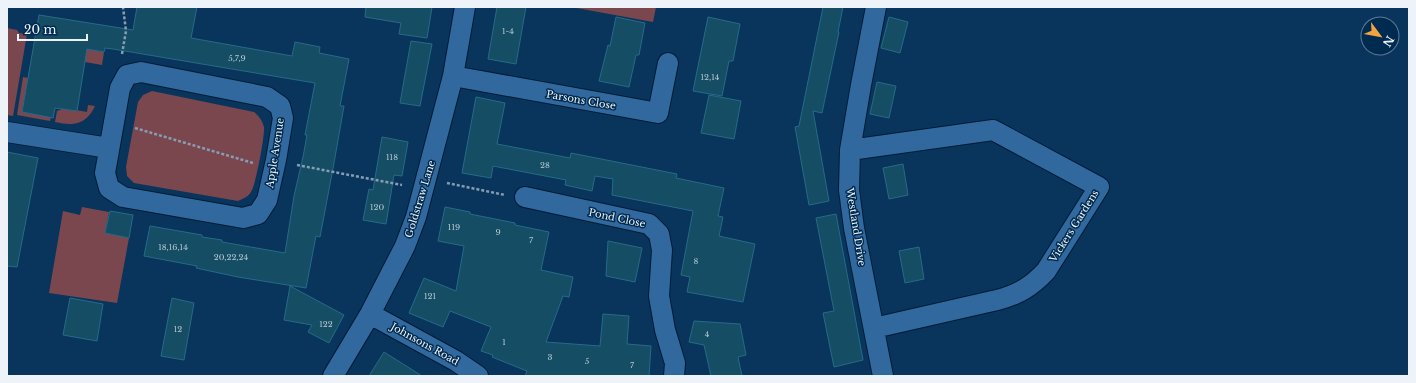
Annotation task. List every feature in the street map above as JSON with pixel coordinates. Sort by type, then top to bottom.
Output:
[{"type":"street","name":"Goldstraw Lane","points":[[333,376],[370,314],[405,246],[416,217],[426,184],[453,76],[465,7]]},
{"type":"street","name":"Westland Drive","points":[[876,7],[850,150],[849,190],[854,228],[883,376]]},
{"type":"street","name":"Parsons Close","points":[[453,76],[658,113],[668,63]]},
{"type":"street","name":"Apple Avenue","points":[[141,72],[267,97],[280,106],[283,118],[267,200],[258,214],[243,218],[123,197],[110,188],[105,173],[113,123],[120,88],[127,75],[141,72]]},
{"type":"street","name":"Vickers Gardens","points":[[850,150],[992,130],[1099,187],[1046,271],[1036,282],[1024,290],[1011,297],[874,328]]},
{"type":"street","points":[[7,132],[109,148]]},
{"type":"street","name":"Pond Close","points":[[525,197],[587,212],[649,224],[659,234],[662,250],[659,296],[665,330],[675,363],[674,376]]},
{"type":"street","name":"Johnsons Road","points":[[370,314],[456,361],[478,376]]},
{"type":"path","points":[[123,7],[126,31],[122,56],[127,75]]},
{"type":"path","points":[[113,123],[133,127],[258,165],[276,160],[517,198],[525,197]]},
{"type":"shaded area","points":[[571,7],[656,7],[653,22]]},
{"type":"shaded area","points":[[7,28],[17,30],[19,33],[27,34],[13,116],[7,115]]},
{"type":"shaded area","points":[[79,43],[97,47],[97,51],[104,52],[102,65],[85,62]]},
{"type":"shaded area","points":[[23,77],[28,78],[22,111],[51,117],[50,121],[17,115]]},
{"type":"shaded area","points":[[152,91],[254,112],[257,115],[264,127],[263,139],[256,178],[252,190],[248,196],[238,201],[134,183],[127,176],[126,167],[138,102],[143,95]]},
{"type":"shaded area","points":[[77,103],[76,110],[87,112],[88,105],[95,106],[88,117],[79,123],[68,124],[55,122],[57,111]]},
{"type":"shaded area","points":[[82,207],[109,212],[105,233],[129,238],[117,303],[49,293],[63,211],[80,215]]},
{"type":"building","points":[[137,7],[197,7],[191,38],[292,56],[295,42],[320,47],[319,53],[349,59],[340,106],[344,106],[334,163],[320,237],[316,236],[306,288],[238,277],[196,268],[197,266],[144,256],[150,226],[202,235],[202,237],[222,240],[222,242],[285,253],[315,83],[113,49],[105,48],[104,52],[87,49],[77,111],[55,108],[53,118],[22,112],[39,15],[133,30]]},
{"type":"building","points":[[366,7],[432,7],[427,38],[399,34],[401,23],[365,17]]},
{"type":"building","points":[[497,7],[526,7],[516,64],[488,59]]},
{"type":"building","points":[[823,7],[843,7],[822,113],[813,111],[829,201],[809,205],[795,127],[799,126]]},
{"type":"building","points":[[616,17],[645,23],[639,55],[636,55],[629,87],[599,81],[608,45],[610,46]]},
{"type":"building","points":[[708,17],[740,24],[733,61],[729,61],[722,96],[693,91]]},
{"type":"building","points":[[889,17],[908,22],[900,53],[881,48]]},
{"type":"building","points":[[411,41],[432,44],[420,106],[400,103]]},
{"type":"building","points":[[877,82],[896,86],[889,118],[870,114]]},
{"type":"building","points":[[709,95],[741,101],[734,139],[701,133]]},
{"type":"building","points":[[476,97],[505,103],[497,144],[570,158],[571,153],[677,174],[676,178],[724,188],[718,216],[723,217],[719,236],[755,244],[743,302],[687,292],[690,277],[681,275],[693,211],[612,195],[613,179],[595,176],[592,191],[565,185],[566,180],[493,166],[491,178],[462,173]]},
{"type":"building","points":[[382,137],[408,142],[402,176],[394,175],[386,224],[363,220],[369,189],[373,190]]},
{"type":"building","points":[[7,152],[38,158],[17,267],[7,266]]},
{"type":"building","points":[[903,164],[908,195],[889,199],[883,168]]},
{"type":"building","points":[[445,207],[549,232],[541,270],[573,277],[569,297],[563,296],[546,342],[600,346],[603,314],[629,316],[627,344],[651,346],[649,376],[525,376],[527,371],[481,351],[491,327],[450,311],[443,327],[409,313],[424,278],[456,291],[464,246],[438,241]]},
{"type":"building","points":[[110,211],[133,215],[129,238],[105,233]]},
{"type":"building","points":[[836,214],[863,360],[834,367],[823,313],[834,311],[816,218]]},
{"type":"building","points":[[608,241],[642,248],[635,282],[606,276]]},
{"type":"building","points":[[919,247],[924,279],[905,283],[899,251]]},
{"type":"building","points":[[290,286],[344,315],[329,343],[308,332],[312,325],[284,320]]},
{"type":"building","points":[[70,298],[103,304],[97,341],[63,335]]},
{"type":"building","points":[[172,298],[194,303],[184,360],[161,356]]},
{"type":"building","points":[[694,321],[740,324],[746,355],[738,357],[742,376],[711,376],[704,345],[689,342]]},
{"type":"building","points":[[384,352],[422,376],[369,376]]}]
